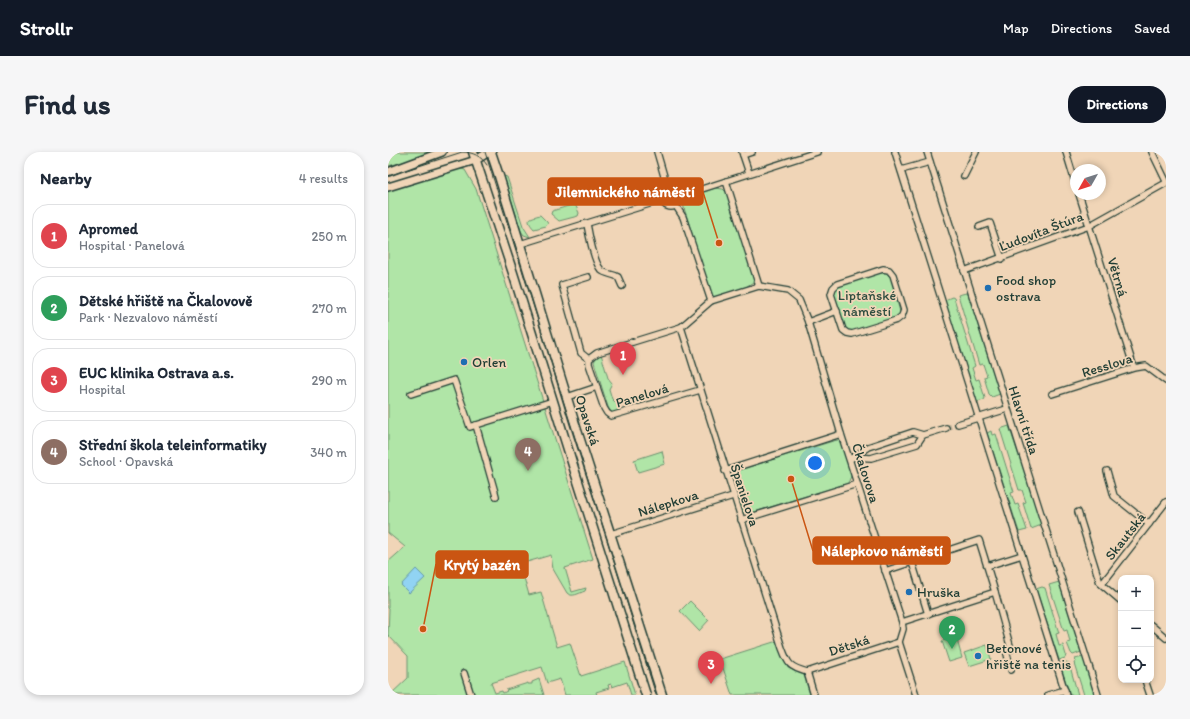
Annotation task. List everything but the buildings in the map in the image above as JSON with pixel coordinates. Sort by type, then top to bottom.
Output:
[{"type":"main road","name":"Opavská","points":[[490,152],[662,695]]},
{"type":"main road","name":"Opavská","points":[[477,156],[646,695]]},
{"type":"street","points":[[388,172],[442,152]]},
{"type":"street","points":[[388,187],[490,152]]},
{"type":"street","points":[[657,152],[668,190]]},
{"type":"street","points":[[749,174],[743,153],[752,152]]},
{"type":"street","points":[[680,196],[817,152]]},
{"type":"street","points":[[896,152],[1066,692],[1048,695]]},
{"type":"street","name":"Hlavní třída","points":[[927,152],[1098,695]]},
{"type":"street","points":[[964,176],[976,152]]},
{"type":"street","points":[[1066,152],[1070,165]]},
{"type":"street","points":[[1152,152],[1166,182]]},
{"type":"street","points":[[901,170],[930,162]]},
{"type":"street","points":[[589,359],[595,354],[681,327],[711,301],[759,286],[726,181]]},
{"type":"street","name":"Ľudovíta Štúra","points":[[964,272],[1089,226],[1166,182]]},
{"type":"street","points":[[668,190],[675,190],[680,196],[680,200],[676,206],[669,207],[664,205],[662,200],[663,194],[668,190]]},
{"type":"street","points":[[520,244],[662,200]]},
{"type":"street","name":"Větrná","points":[[1081,200],[1134,368]]},
{"type":"street","points":[[676,206],[683,217],[711,301]]},
{"type":"street","points":[[980,227],[990,223],[1002,258]]},
{"type":"street","points":[[587,224],[590,241],[598,265],[601,270],[618,277],[622,286]]},
{"type":"street","points":[[883,269],[889,270],[893,275],[904,310],[902,316],[898,320],[852,334],[843,330],[837,311],[831,294],[836,284],[883,269]]},
{"type":"street","name":"Panelová","points":[[588,277],[562,286],[582,353],[589,359],[589,364],[605,410],[608,414],[613,417],[700,390]]},
{"type":"street","name":"Čkalovova","points":[[759,286],[788,291],[799,300],[808,322],[841,434],[851,458],[857,484],[902,622],[903,628],[899,642],[916,695]]},
{"type":"street","points":[[808,322],[837,311]]},
{"type":"street","name":"Španielova","points":[[681,327],[725,471],[782,648],[788,663],[793,668],[806,672]]},
{"type":"street","name":"Resslova","points":[[1052,394],[1134,368],[1146,366],[1166,381]]},
{"type":"street","points":[[411,394],[454,380],[469,426],[476,425],[496,496]]},
{"type":"street","points":[[567,397],[597,387]]},
{"type":"street","name":"Opavská","points":[[476,425],[553,401]]},
{"type":"street","points":[[958,424],[1008,409]]},
{"type":"street","points":[[851,458],[868,447],[913,432],[923,435],[946,428]]},
{"type":"street","points":[[725,471],[841,434]]},
{"type":"street","points":[[851,458],[871,458],[917,444],[923,435]]},
{"type":"street","points":[[1107,471],[1114,496],[1149,524]]},
{"type":"street","points":[[741,520],[857,484]]},
{"type":"street","name":"Nálepkova","points":[[611,534],[733,496]]},
{"type":"street","name":"Skautská","points":[[1102,584],[1166,502]]},
{"type":"street","points":[[1078,512],[1100,583],[1118,598]]},
{"type":"street","points":[[885,571],[979,540],[1011,649],[1006,650],[1011,670]]},
{"type":"street","points":[[987,566],[1022,555]]},
{"type":"street","points":[[912,562],[928,614]]},
{"type":"street","points":[[902,622],[995,592]]},
{"type":"street","points":[[1154,628],[1166,638]]},
{"type":"street","name":"Dětská","points":[[806,672],[899,642]]},
{"type":"street","points":[[806,672],[814,695]]},
{"type":"street","points":[[464,673],[471,695]]},
{"type":"street","points":[[1146,683],[1150,695]]},
{"type":"green space","points":[[388,152],[428,152],[419,158],[388,166]]},
{"type":"green space","points":[[458,168],[465,170],[476,189],[593,559],[565,568],[572,592],[586,588],[585,591],[573,595],[567,593],[553,569],[551,555],[520,564],[529,595],[541,592],[557,647],[570,643],[581,676],[625,662],[635,695],[631,695],[627,682],[612,687],[611,684],[608,685],[609,688],[596,692],[597,695],[565,695],[560,679],[547,683],[542,667],[491,683],[495,693],[502,691],[503,693],[507,691],[506,690],[528,683],[532,684],[532,682],[539,679],[544,695],[390,695],[408,678],[408,656],[388,635],[388,562],[405,547],[388,533],[388,191]]},
{"type":"green space","points":[[504,176],[507,177],[523,226],[530,237],[524,235],[521,231]]},
{"type":"green space","points":[[715,188],[723,189],[727,193],[754,279],[753,282],[746,287],[714,297],[710,292],[683,201]]},
{"type":"green space","points":[[575,204],[579,213],[578,216],[559,221],[551,214],[552,211]]},
{"type":"green space","points":[[540,215],[548,224],[546,226],[534,229],[529,221],[531,218]]},
{"type":"green space","name":"Liptaňské náměstí","points":[[880,273],[886,273],[891,278],[900,312],[898,317],[853,333],[844,329],[834,295],[836,286]]},
{"type":"green space","points":[[968,294],[1000,394],[992,397],[989,394],[984,377],[987,376],[983,364],[979,365],[958,295]]},
{"type":"green space","points":[[952,297],[954,298],[975,366],[972,368],[976,380],[979,379],[985,398],[984,400],[977,402],[945,301]]},
{"type":"green space","points":[[601,354],[608,378],[612,383],[609,389],[612,399],[617,404],[621,413],[617,414],[611,412],[608,407],[594,362],[597,355]]},
{"type":"green space","points":[[1009,426],[1041,523],[1039,526],[1031,529],[1023,503],[1026,502],[1022,490],[1019,490],[1000,429]]},
{"type":"green space","points":[[991,431],[992,435],[996,434],[1014,492],[1011,493],[1015,505],[1018,504],[1027,530],[1019,532],[987,433]]},
{"type":"green space","points":[[838,440],[842,444],[852,474],[848,483],[748,514],[742,512],[731,476],[735,471]]},
{"type":"green space","points":[[662,451],[665,464],[638,472],[634,460]]},
{"type":"green space","points":[[1059,582],[1081,652],[1073,655],[1067,643],[1070,642],[1067,630],[1064,631],[1049,585]]},
{"type":"green space","points":[[1042,587],[1045,588],[1059,633],[1056,634],[1059,646],[1063,645],[1066,655],[1065,658],[1059,660],[1036,589]]},
{"type":"green space","points":[[690,601],[709,620],[699,631],[680,611]]},
{"type":"green space","points":[[956,636],[962,658],[949,662],[942,641]]},
{"type":"green space","points":[[777,641],[788,668],[804,675],[810,695],[732,695],[720,659]]},
{"type":"green space","name":"Betonové hřiště na tenis","points":[[987,645],[991,659],[969,666],[964,653]]},
{"type":"green space","points":[[1083,657],[1095,695],[1084,695],[1074,663],[1076,662],[1075,659]]},
{"type":"green space","points":[[1066,662],[1069,663],[1078,695],[1070,695],[1060,664]]},
{"type":"water","points":[[416,569],[425,578],[409,593],[401,585]]},
{"type":"tunnel","points":[[946,428],[958,424]]},
{"type":"tram line","points":[[388,176],[462,152],[476,155],[487,165]]},
{"type":"tram line","points":[[485,152],[656,695]]},
{"type":"place","name":"Jilemnického náměstí","points":[[719,243]]},
{"type":"place","name":"Food shop ostrava","points":[[988,288]]},
{"type":"place","name":"Orlen","points":[[464,362]]},
{"type":"place","name":"Apromed","points":[[623,375]]},
{"type":"place","name":"Střední škola teleinformatiky","points":[[528,471]]},
{"type":"place","name":"Nálepkovo náměstí","points":[[791,479]]},
{"type":"place","name":"Hruška","points":[[909,592]]},
{"type":"place","name":"Krytý bazén","points":[[423,629]]},
{"type":"place","name":"Dětské hřiště na Čkalovově","points":[[952,649]]},
{"type":"place","name":"Betonové hřiště na tenis","points":[[978,656]]},
{"type":"place","name":"EUC klinika Ostrava a.s.","points":[[711,684]]}]
